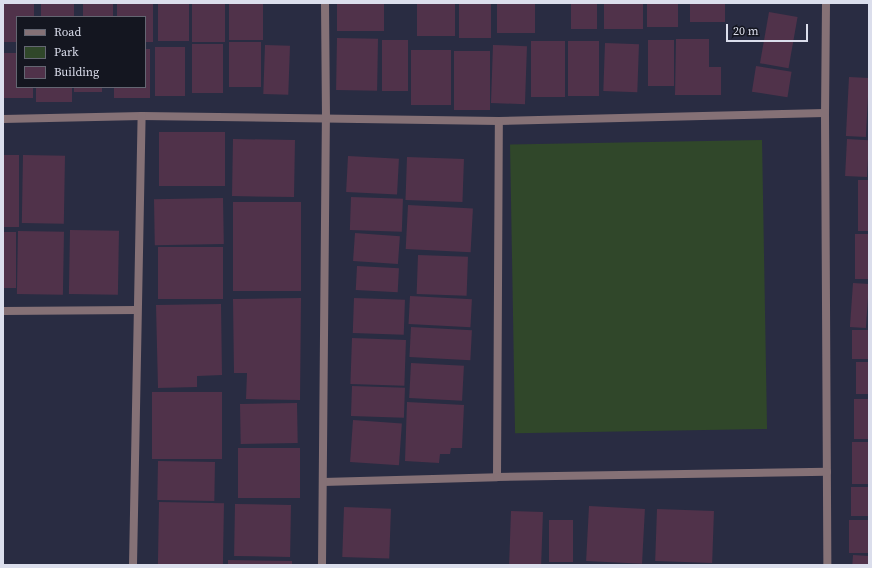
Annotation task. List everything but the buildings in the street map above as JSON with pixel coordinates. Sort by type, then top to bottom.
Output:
[{"type":"street","points":[[322,565],[326,118],[325,3]]},
{"type":"street","points":[[826,3],[827,565]]},
{"type":"street","points":[[3,119],[142,116],[499,121],[825,113]]},
{"type":"street","points":[[133,565],[142,116]]},
{"type":"street","points":[[496,477],[499,121]]},
{"type":"street","points":[[3,311],[137,310]]},
{"type":"street","points":[[323,482],[496,477],[827,472]]},
{"type":"green space","points":[[762,140],[767,429],[515,433],[510,144]]}]
